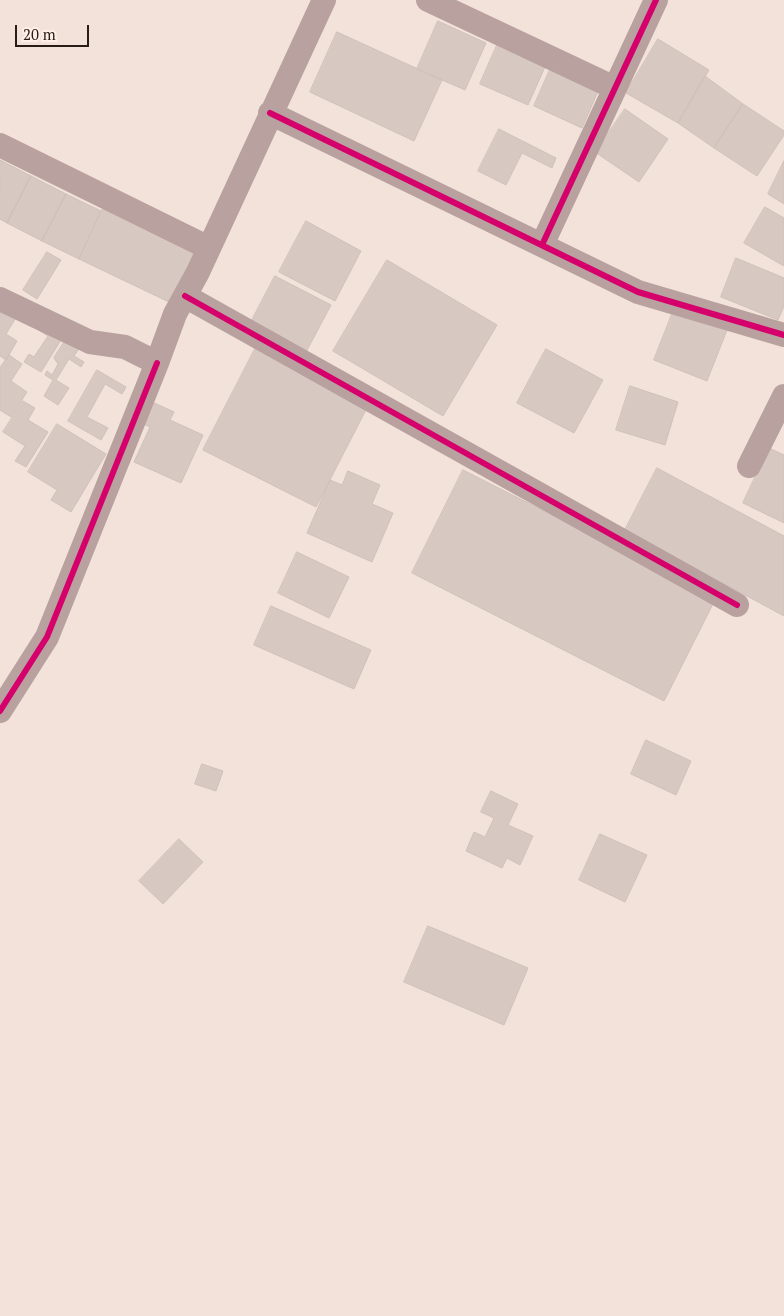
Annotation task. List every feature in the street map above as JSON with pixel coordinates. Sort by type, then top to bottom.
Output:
[{"type":"street","points":[[0,711],[47,637],[175,314],[210,248],[270,113],[324,0]]},
{"type":"street","points":[[428,0],[615,88]]},
{"type":"street","points":[[542,245],[656,0]]},
{"type":"street","points":[[270,113],[638,292],[784,335]]},
{"type":"street","points":[[0,145],[210,248]]},
{"type":"street","points":[[185,296],[737,605]]},
{"type":"street","points":[[0,299],[90,342],[125,347],[157,363]]},
{"type":"street","points":[[749,466],[784,396]]},
{"type":"building","points":[[438,21],[486,43],[465,90],[417,69]]},
{"type":"building","points":[[337,32],[442,80],[414,141],[310,92]]},
{"type":"building","points":[[501,36],[549,58],[528,105],[480,84]]},
{"type":"building","points":[[658,39],[709,70],[678,123],[626,93]]},
{"type":"building","points":[[555,58],[603,80],[582,128],[534,106]]},
{"type":"building","points":[[705,76],[743,104],[714,148],[678,123]]},
{"type":"building","points":[[743,104],[784,131],[784,135],[757,176],[714,148]]},
{"type":"building","points":[[625,109],[668,139],[639,182],[595,152]]},
{"type":"building","points":[[499,129],[556,158],[552,168],[522,153],[506,185],[478,171]]},
{"type":"building","points":[[0,160],[31,176],[7,223],[0,219]]},
{"type":"building","points":[[784,161],[784,204],[768,194]]},
{"type":"building","points":[[31,176],[66,194],[42,241],[7,223]]},
{"type":"building","points":[[66,194],[101,211],[79,259],[42,241]]},
{"type":"building","points":[[104,206],[196,250],[171,303],[79,259]]},
{"type":"building","points":[[765,207],[784,218],[784,266],[744,243]]},
{"type":"building","points":[[306,221],[361,251],[335,301],[279,272]]},
{"type":"building","points":[[47,252],[61,260],[37,299],[23,290]]},
{"type":"building","points":[[736,258],[784,278],[784,306],[778,320],[721,297]]},
{"type":"building","points":[[387,260],[497,325],[443,416],[333,351]]},
{"type":"building","points":[[275,276],[331,305],[304,356],[249,326]]},
{"type":"building","points":[[0,302],[61,340],[41,372],[24,362],[29,354],[34,357],[48,336],[17,316],[6,334],[17,341],[6,360],[0,356]]},
{"type":"building","points":[[676,304],[729,325],[707,381],[654,360]]},
{"type":"building","points":[[68,336],[81,345],[74,356],[84,362],[81,367],[69,359],[56,380],[69,388],[58,405],[44,396],[53,380],[45,375],[47,371],[52,375],[58,364],[54,358]]},
{"type":"building","points":[[256,347],[369,404],[316,507],[203,450]]},
{"type":"building","points":[[546,349],[603,380],[574,433],[517,403]]},
{"type":"building","points":[[9,355],[22,364],[11,381],[27,392],[11,417],[0,410],[0,368]]},
{"type":"building","points":[[97,370],[126,387],[122,394],[105,384],[87,417],[108,428],[101,440],[68,421]]},
{"type":"building","points":[[630,386],[678,402],[665,445],[616,430]]},
{"type":"building","points":[[23,401],[35,408],[28,420],[48,432],[26,467],[15,461],[25,446],[3,432]]},
{"type":"building","points":[[150,401],[174,412],[170,420],[203,435],[181,483],[134,462],[150,427],[140,422]]},
{"type":"building","points":[[57,424],[106,454],[71,512],[51,500],[57,490],[28,472]]},
{"type":"building","points":[[769,448],[784,455],[784,523],[743,503]]},
{"type":"building","points":[[657,468],[784,536],[784,616],[625,530]]},
{"type":"building","points":[[463,470],[716,598],[664,701],[412,573]]},
{"type":"building","points":[[348,471],[380,485],[372,504],[393,513],[372,562],[307,533],[330,480],[342,485]]},
{"type":"building","points":[[297,552],[349,577],[329,618],[278,593]]},
{"type":"building","points":[[271,606],[371,650],[354,689],[254,645]]},
{"type":"building","points":[[646,740],[691,761],[676,795],[631,774]]},
{"type":"building","points":[[202,764],[223,771],[216,791],[195,784]]},
{"type":"building","points":[[491,791],[518,804],[508,825],[533,836],[520,865],[507,858],[502,868],[466,851],[474,832],[485,837],[494,818],[481,812]]},
{"type":"building","points":[[600,834],[647,855],[625,902],[579,880]]},
{"type":"building","points":[[179,839],[203,862],[163,904],[139,881]]},
{"type":"building","points":[[428,926],[528,968],[504,1025],[404,982]]},
{"type":"cycle path","points":[[542,245],[656,0]]},
{"type":"cycle path","points":[[270,113],[638,292],[784,335]]},
{"type":"cycle path","points":[[185,296],[737,605]]},
{"type":"cycle path","points":[[0,711],[47,637],[157,363]]}]
